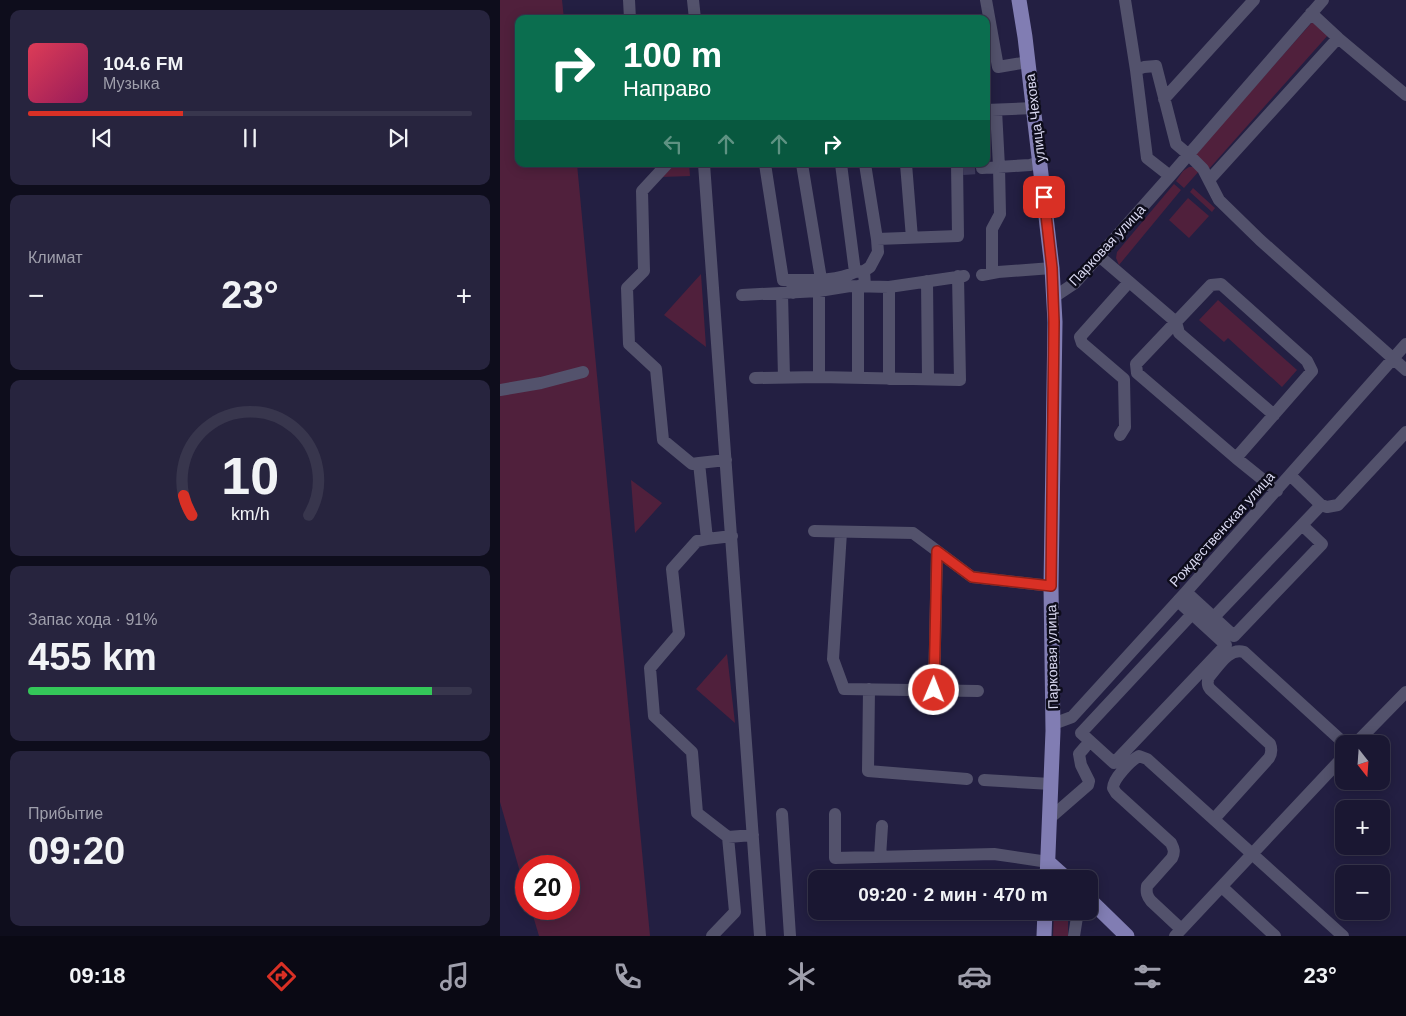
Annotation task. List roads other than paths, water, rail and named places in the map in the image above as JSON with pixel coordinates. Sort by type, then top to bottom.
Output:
[{"type":"main road","name":"улица Чехова","points":[[1019,0],[1034,108],[1054,297]]},
{"type":"main road","name":"Парковая улица","points":[[1048,870],[1053,724],[1051,586],[1054,297]]},
{"type":"main road","points":[[1048,862],[1057,870]]},
{"type":"main road","points":[[1098,908],[1127,936]]},
{"type":"main road","points":[[1044,936],[1045,920]]},
{"type":"street","points":[[629,0],[630,15]]},
{"type":"street","points":[[693,0],[695,15]]},
{"type":"street","points":[[986,0],[989,15]]},
{"type":"street","points":[[1125,0],[1147,158],[1170,176]]},
{"type":"street","points":[[1164,99],[1254,0]]},
{"type":"street","name":"Парковая улица","points":[[1054,297],[1075,282],[1099,256],[1323,0]]},
{"type":"street","points":[[1312,13],[1338,38],[1406,95]]},
{"type":"street","points":[[990,22],[998,67],[1028,62]]},
{"type":"street","points":[[1209,180],[1338,38]]},
{"type":"street","points":[[1136,70],[1144,66],[1156,66],[1176,144],[1203,169],[1219,200],[1260,240],[1406,370]]},
{"type":"street","points":[[1034,108],[991,110],[999,167],[1000,214],[992,229],[987,274],[1052,268]]},
{"type":"street","points":[[982,168],[1030,166],[1040,162]]},
{"type":"street","points":[[664,167],[642,191],[644,271],[627,288],[629,344],[656,369],[663,440],[692,464],[726,460]]},
{"type":"street","points":[[704,167],[760,936]]},
{"type":"street","points":[[756,378],[819,377],[960,380],[961,276],[889,287],[820,285],[783,280],[765,167]]},
{"type":"street","points":[[802,167],[820,285],[819,377]]},
{"type":"street","points":[[842,167],[862,286],[858,378]]},
{"type":"street","points":[[742,295],[788,293],[820,285],[870,267],[878,252],[865,167]]},
{"type":"street","points":[[906,167],[912,238]]},
{"type":"street","points":[[877,239],[958,236],[959,167]]},
{"type":"street","points":[[1099,256],[1176,322],[1179,333],[1274,415]]},
{"type":"street","points":[[784,378],[788,293],[792,280]]},
{"type":"street","points":[[927,281],[928,379]]},
{"type":"street","points":[[1120,436],[1125,427],[1124,379],[1082,343],[1080,337],[1129,282]]},
{"type":"street","points":[[1236,458],[1312,371],[1307,361],[1221,284],[1211,285],[1136,364],[1137,373],[1236,458],[1277,491]]},
{"type":"street","points":[[889,287],[889,379]]},
{"type":"street","name":"Рождественская улица","points":[[1053,724],[1072,717],[1277,491],[1394,360],[1406,344]]},
{"type":"street","points":[[500,390],[541,383],[583,372]]},
{"type":"street","points":[[1290,475],[1321,505],[1327,507],[1338,505],[1406,432]]},
{"type":"street","points":[[699,463],[707,539]]},
{"type":"street","points":[[1214,617],[1321,505]]},
{"type":"street","points":[[1182,597],[1214,617],[1234,636],[1322,544],[1302,525]]},
{"type":"street","points":[[814,531],[913,533],[972,577],[1051,586]]},
{"type":"street","points":[[841,532],[833,659],[844,689],[978,692]]},
{"type":"street","points":[[732,536],[697,541],[672,570],[679,634],[650,668],[654,716],[692,752],[698,813],[728,837],[753,835]]},
{"type":"street","points":[[934,690],[937,551]]},
{"type":"street","points":[[1182,597],[1192,614],[1226,645],[1114,762],[1081,733],[1192,614]]},
{"type":"street","points":[[1133,650],[1147,662]]},
{"type":"street","points":[[1214,819],[1269,758],[1272,749],[1270,744],[1207,685],[1209,677],[1230,654],[1235,651],[1244,652],[1335,735]]},
{"type":"street","points":[[869,689],[868,771],[967,779]]},
{"type":"street","points":[[1096,691],[1109,703]]},
{"type":"street","points":[[1364,735],[1406,692]]},
{"type":"street","points":[[1050,818],[1088,785],[1089,781],[1081,766],[1079,754],[1085,747]]},
{"type":"street","points":[[1335,766],[1252,854],[1222,887],[1178,933],[1147,896],[1146,892],[1147,886],[1172,858],[1174,848],[1113,788],[1114,781],[1134,759],[1139,756],[1143,757],[1214,819],[1252,854],[1343,936]]},
{"type":"street","points":[[984,780],[1051,784]]},
{"type":"street","points":[[782,814],[790,936]]},
{"type":"street","points":[[835,814],[835,858],[994,854],[1048,862]]},
{"type":"street","points":[[880,857],[882,826]]},
{"type":"street","points":[[728,837],[735,912]]},
{"type":"street","points":[[1222,887],[1275,936]]},
{"type":"street","points":[[712,936],[735,912],[758,910]]},
{"type":"street","points":[[1074,936],[1077,920]]},
{"type":"tunnel","points":[[963,169],[982,168]]}]
